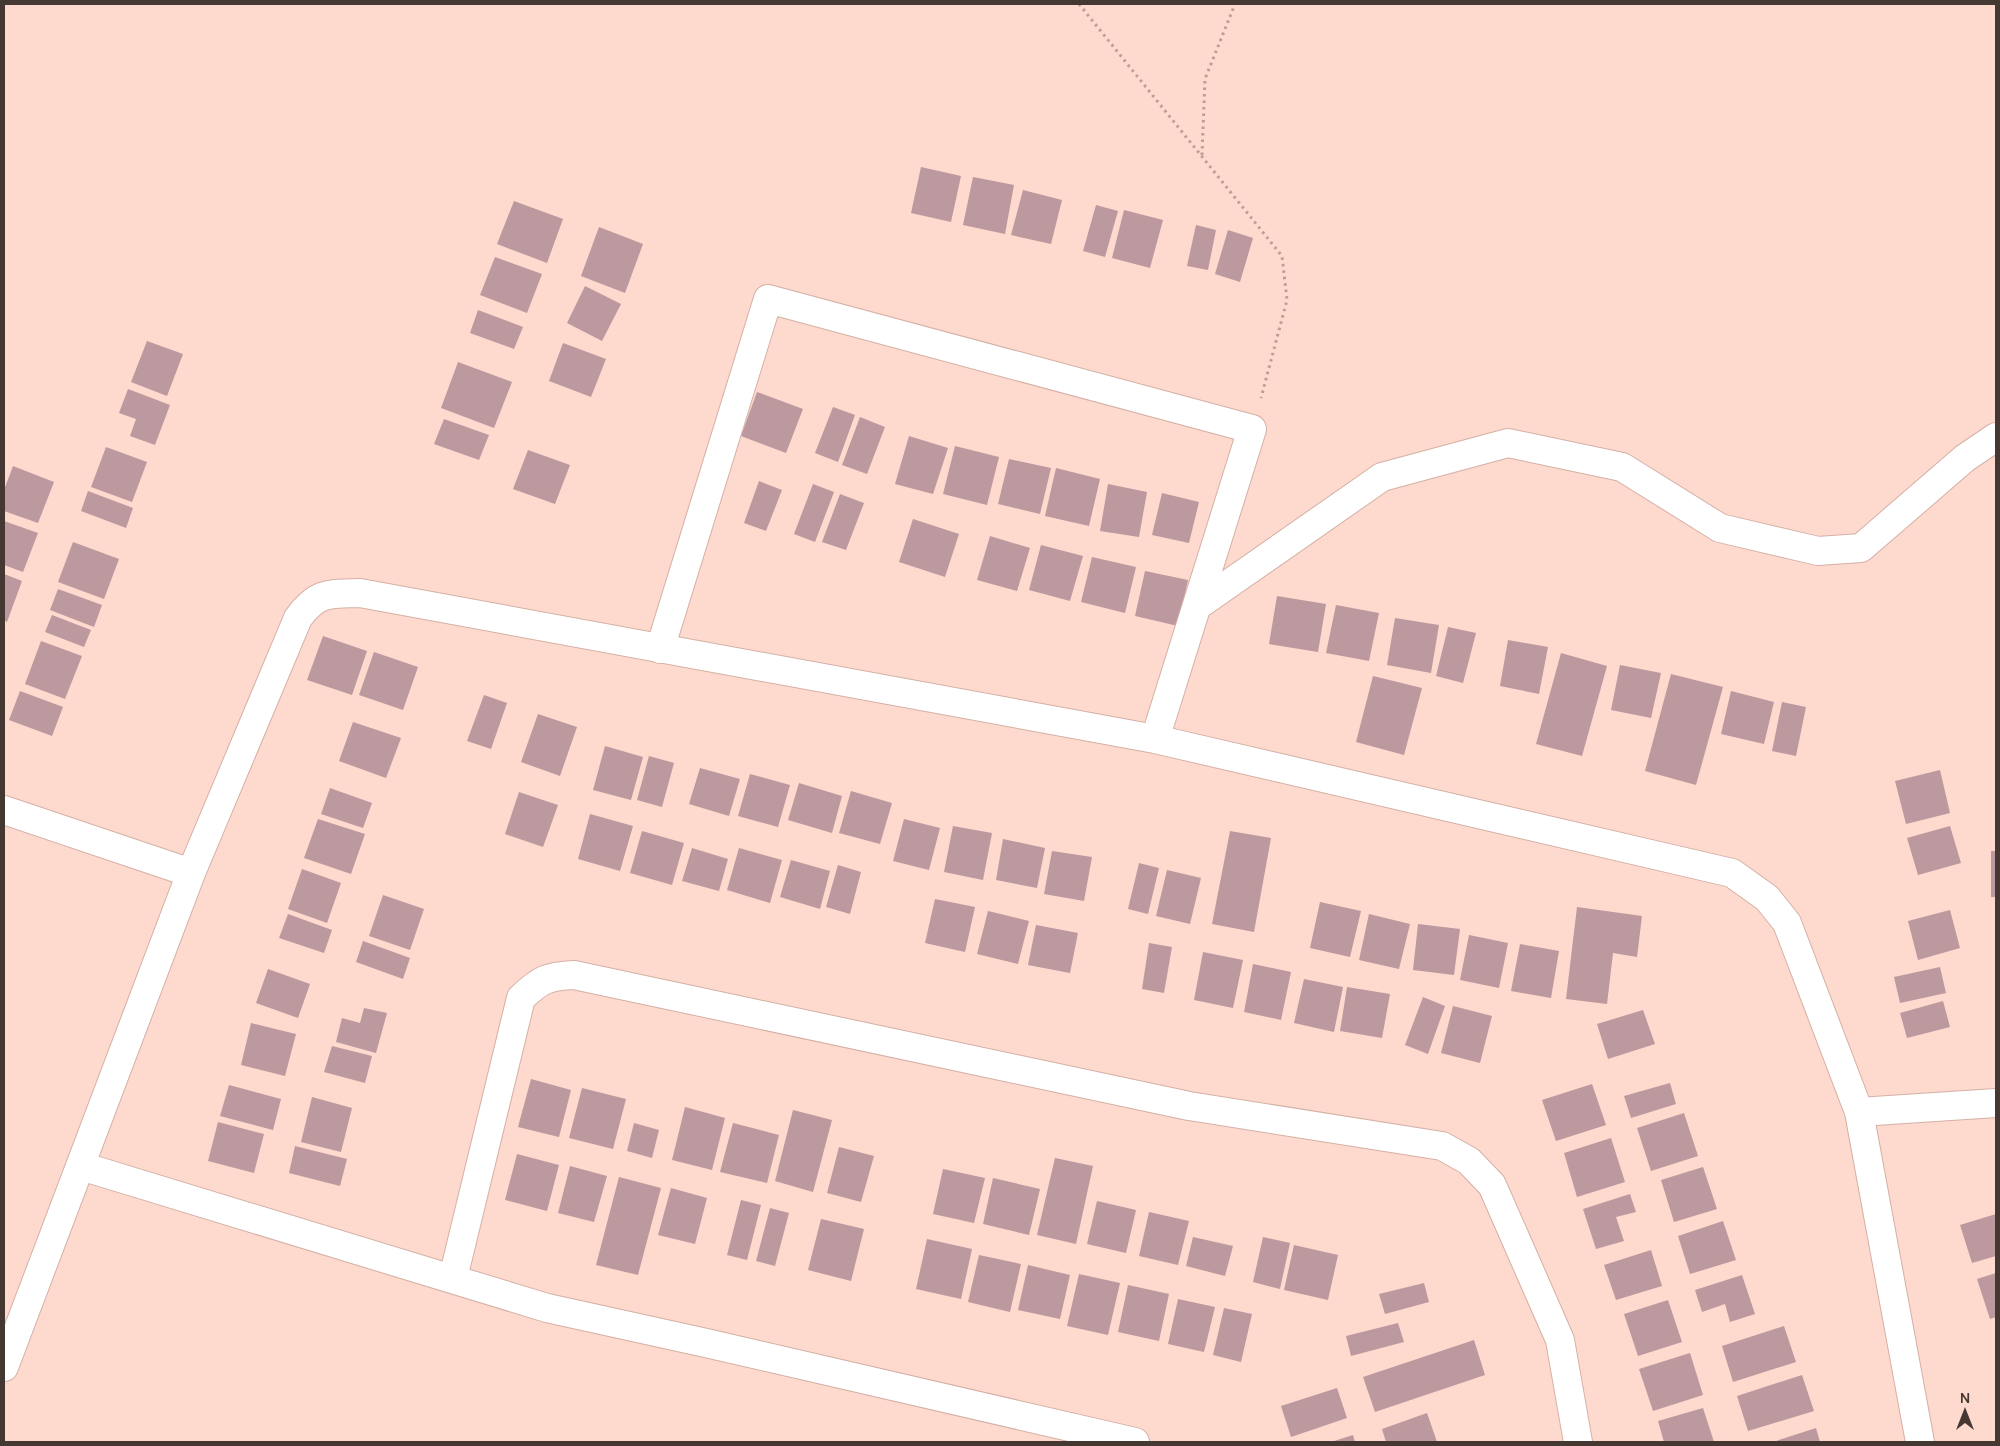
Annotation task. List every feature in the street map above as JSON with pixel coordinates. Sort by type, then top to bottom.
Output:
[{"type":"street","points":[[660,649],[768,299],[1252,429],[1155,739]]},
{"type":"street","points":[[1197,606],[1382,477],[1508,443],[1622,467],[1720,528],[1818,551],[1860,548],[1965,458],[1996,437]]},
{"type":"street","points":[[4,1367],[191,873],[298,618],[309,603],[329,594],[360,593],[1155,739],[1732,874],[1766,898],[1787,923],[1859,1112],[1920,1442]]},
{"type":"street","points":[[4,810],[191,873]]},
{"type":"street","points":[[454,1278],[521,998],[535,984],[554,976],[574,975],[1188,1106],[1442,1146],[1469,1161],[1492,1185],[1560,1340],[1578,1442]]},
{"type":"street","points":[[1859,1112],[1996,1103]]},
{"type":"street","points":[[81,1166],[454,1278],[547,1308],[1135,1442]]},
{"type":"path","points":[[1079,4],[1282,256],[1287,300],[1252,429]]},
{"type":"path","points":[[1202,156],[1205,79],[1235,4]]},
{"type":"building","points":[[921,167],[961,176],[951,222],[911,213]]},
{"type":"building","points":[[973,177],[1014,185],[1005,234],[963,225]]},
{"type":"building","points":[[1023,190],[1062,200],[1051,244],[1011,235]]},
{"type":"building","points":[[514,201],[563,219],[547,263],[497,244]]},
{"type":"building","points":[[1096,205],[1118,211],[1105,257],[1083,251]]},
{"type":"building","points":[[1124,210],[1163,220],[1150,268],[1112,258]]},
{"type":"building","points":[[1196,225],[1216,230],[1208,270],[1187,266]]},
{"type":"building","points":[[599,227],[643,244],[625,293],[581,276]]},
{"type":"building","points":[[1228,230],[1253,238],[1240,282],[1215,274]]},
{"type":"building","points":[[495,257],[542,274],[527,313],[480,295]]},
{"type":"building","points":[[585,286],[621,304],[602,341],[567,323]]},
{"type":"building","points":[[478,310],[523,327],[514,349],[470,333]]},
{"type":"building","points":[[147,341],[183,354],[167,396],[131,382]]},
{"type":"building","points":[[563,343],[606,359],[591,397],[549,381]]},
{"type":"building","points":[[458,362],[512,382],[494,428],[441,408]]},
{"type":"building","points":[[128,389],[170,405],[155,445],[130,436],[136,419],[119,413]]},
{"type":"building","points":[[757,392],[803,409],[786,453],[741,436]]},
{"type":"building","points":[[833,407],[855,415],[838,462],[815,453]]},
{"type":"building","points":[[860,417],[885,427],[867,474],[842,465]]},
{"type":"building","points":[[444,419],[489,435],[479,460],[434,444]]},
{"type":"building","points":[[909,436],[948,448],[933,494],[895,484]]},
{"type":"building","points":[[955,446],[999,457],[987,505],[943,494]]},
{"type":"building","points":[[106,447],[147,462],[132,502],[91,487]]},
{"type":"building","points":[[528,450],[570,465],[555,504],[513,489]]},
{"type":"building","points":[[1009,459],[1051,468],[1040,514],[998,504]]},
{"type":"building","points":[[13,466],[54,482],[38,523],[4,511],[4,490]]},
{"type":"building","points":[[1056,468],[1100,479],[1089,526],[1045,516]]},
{"type":"building","points":[[759,481],[782,490],[766,531],[744,523]]},
{"type":"building","points":[[813,484],[834,492],[815,542],[794,534]]},
{"type":"building","points":[[1108,484],[1147,492],[1139,537],[1100,531]]},
{"type":"building","points":[[88,491],[133,508],[126,528],[81,511]]},
{"type":"building","points":[[1162,493],[1199,502],[1189,543],[1152,535]]},
{"type":"building","points":[[840,494],[864,503],[846,550],[822,542]]},
{"type":"building","points":[[913,519],[959,534],[945,577],[899,562]]},
{"type":"building","points":[[4,521],[38,533],[23,572],[4,565]]},
{"type":"building","points":[[990,536],[1030,548],[1017,591],[977,580]]},
{"type":"building","points":[[73,542],[119,559],[104,599],[58,582]]},
{"type":"building","points":[[1041,545],[1083,556],[1070,601],[1029,590]]},
{"type":"building","points":[[1092,557],[1136,567],[1125,613],[1081,602]]},
{"type":"building","points":[[1145,571],[1188,580],[1178,626],[1135,616]]},
{"type":"building","points":[[4,574],[22,581],[7,622],[4,620]]},
{"type":"building","points":[[58,589],[102,605],[94,627],[50,610]]},
{"type":"building","points":[[1277,596],[1326,604],[1318,652],[1269,644]]},
{"type":"building","points":[[1336,605],[1379,613],[1369,661],[1326,653]]},
{"type":"building","points":[[52,615],[91,630],[84,647],[45,632]]},
{"type":"building","points":[[1395,618],[1439,625],[1431,673],[1387,665]]},
{"type":"building","points":[[1448,627],[1476,633],[1463,683],[1436,676]]},
{"type":"building","points":[[323,636],[367,651],[352,695],[307,680]]},
{"type":"building","points":[[1508,640],[1548,647],[1539,694],[1500,686]]},
{"type":"building","points":[[41,641],[82,656],[65,699],[25,684]]},
{"type":"building","points":[[374,652],[418,667],[403,710],[359,695]]},
{"type":"building","points":[[1561,653],[1607,666],[1582,756],[1536,744]]},
{"type":"building","points":[[1620,665],[1661,673],[1651,718],[1611,710]]},
{"type":"building","points":[[1671,674],[1723,687],[1696,785],[1645,771]]},
{"type":"building","points":[[1373,676],[1422,688],[1404,755],[1356,742]]},
{"type":"building","points":[[20,691],[63,707],[52,736],[9,720]]},
{"type":"building","points":[[1731,691],[1774,702],[1764,744],[1721,734]]},
{"type":"building","points":[[484,695],[507,703],[491,749],[467,741]]},
{"type":"building","points":[[1782,702],[1806,707],[1796,756],[1772,751]]},
{"type":"building","points":[[538,714],[577,727],[560,776],[521,762]]},
{"type":"building","points":[[353,722],[401,738],[386,778],[339,761]]},
{"type":"building","points":[[605,746],[643,757],[631,800],[593,790]]},
{"type":"building","points":[[649,756],[674,763],[662,807],[637,800]]},
{"type":"building","points":[[700,768],[740,779],[729,816],[689,804]]},
{"type":"building","points":[[1940,770],[1950,813],[1906,824],[1895,781]]},
{"type":"building","points":[[750,774],[790,785],[778,827],[738,816]]},
{"type":"building","points":[[799,783],[842,796],[832,833],[788,820]]},
{"type":"building","points":[[330,788],[372,803],[363,828],[321,814]]},
{"type":"building","points":[[851,791],[892,803],[880,844],[839,833]]},
{"type":"building","points":[[519,792],[558,805],[543,847],[505,834]]},
{"type":"building","points":[[590,814],[633,826],[620,871],[578,859]]},
{"type":"building","points":[[318,819],[365,834],[351,874],[304,858]]},
{"type":"building","points":[[904,819],[940,828],[929,870],[893,861]]},
{"type":"building","points":[[953,826],[992,833],[983,880],[944,872]]},
{"type":"building","points":[[1950,826],[1961,863],[1918,875],[1907,838]]},
{"type":"building","points":[[642,831],[684,843],[672,885],[630,873]]},
{"type":"building","points":[[1230,831],[1271,838],[1254,932],[1212,924]]},
{"type":"building","points":[[1003,839],[1045,848],[1037,888],[996,880]]},
{"type":"building","points":[[692,848],[728,859],[719,891],[682,881]]},
{"type":"building","points":[[739,848],[782,860],[770,903],[727,890]]},
{"type":"building","points":[[1052,851],[1092,857],[1084,901],[1044,894]]},
{"type":"building","points":[[1991,851],[1996,851],[1996,897],[1991,897]]},
{"type":"building","points":[[791,860],[830,871],[820,909],[780,897]]},
{"type":"building","points":[[1139,863],[1159,868],[1148,914],[1128,909]]},
{"type":"building","points":[[838,865],[861,872],[850,914],[826,907]]},
{"type":"building","points":[[302,869],[341,883],[327,923],[288,909]]},
{"type":"building","points":[[1167,870],[1201,878],[1190,924],[1156,916]]},
{"type":"building","points":[[383,895],[424,909],[410,950],[369,936]]},
{"type":"building","points":[[935,899],[975,907],[965,952],[925,943]]},
{"type":"building","points":[[1320,902],[1361,911],[1350,957],[1310,948]]},
{"type":"building","points":[[1577,907],[1642,916],[1637,957],[1613,953],[1607,1004],[1566,999]]},
{"type":"building","points":[[1950,910],[1960,948],[1918,960],[1908,921]]},
{"type":"building","points":[[988,911],[1029,921],[1018,964],[977,954]]},
{"type":"building","points":[[288,914],[332,930],[324,953],[279,938]]},
{"type":"building","points":[[1369,914],[1410,924],[1399,969],[1359,960]]},
{"type":"building","points":[[1418,924],[1460,929],[1454,975],[1413,970]]},
{"type":"building","points":[[1036,925],[1078,933],[1070,973],[1028,965]]},
{"type":"building","points":[[1469,935],[1508,943],[1499,988],[1460,980]]},
{"type":"building","points":[[363,941],[410,958],[403,979],[356,962]]},
{"type":"building","points":[[1149,943],[1172,947],[1164,993],[1142,989]]},
{"type":"building","points":[[1520,944],[1559,951],[1551,998],[1511,991]]},
{"type":"building","points":[[1203,952],[1243,960],[1233,1008],[1194,1000]]},
{"type":"building","points":[[1253,964],[1291,972],[1281,1020],[1244,1012]]},
{"type":"building","points":[[1940,967],[1946,993],[1900,1003],[1894,977]]},
{"type":"building","points":[[268,969],[310,984],[298,1018],[256,1003]]},
{"type":"building","points":[[1304,979],[1343,987],[1334,1032],[1294,1023]]},
{"type":"building","points":[[1347,987],[1390,994],[1382,1038],[1340,1031]]},
{"type":"building","points":[[1423,997],[1445,1006],[1428,1054],[1405,1045]]},
{"type":"building","points":[[1943,1001],[1950,1027],[1907,1038],[1900,1013]]},
{"type":"building","points":[[1453,1006],[1492,1016],[1480,1063],[1441,1053]]},
{"type":"building","points":[[364,1008],[387,1013],[376,1053],[336,1042],[342,1018],[360,1023]]},
{"type":"building","points":[[1643,1010],[1655,1044],[1608,1059],[1597,1024]]},
{"type":"building","points":[[251,1023],[296,1034],[285,1076],[241,1065]]},
{"type":"building","points":[[332,1046],[372,1056],[365,1083],[324,1072]]},
{"type":"building","points":[[531,1079],[571,1090],[559,1137],[518,1127]]},
{"type":"building","points":[[1670,1083],[1676,1104],[1631,1118],[1624,1096]]},
{"type":"building","points":[[1592,1084],[1606,1125],[1556,1141],[1542,1100]]},
{"type":"building","points":[[229,1085],[281,1099],[273,1130],[220,1116]]},
{"type":"building","points":[[582,1088],[626,1099],[613,1149],[569,1138]]},
{"type":"building","points":[[312,1097],[352,1108],[341,1152],[301,1142]]},
{"type":"building","points":[[685,1107],[725,1118],[712,1170],[672,1160]]},
{"type":"building","points":[[793,1110],[832,1120],[813,1192],[775,1181]]},
{"type":"building","points":[[1684,1113],[1698,1156],[1651,1171],[1637,1128]]},
{"type":"building","points":[[218,1122],[264,1134],[254,1173],[208,1161]]},
{"type":"building","points":[[634,1123],[659,1130],[652,1158],[627,1151]]},
{"type":"building","points":[[733,1123],[779,1135],[767,1183],[720,1172]]},
{"type":"building","points":[[1611,1138],[1625,1182],[1577,1197],[1564,1153]]},
{"type":"building","points":[[295,1146],[347,1159],[340,1186],[289,1173]]},
{"type":"building","points":[[839,1147],[874,1156],[861,1202],[827,1193]]},
{"type":"building","points":[[517,1154],[559,1165],[547,1211],[505,1200]]},
{"type":"building","points":[[1055,1158],[1093,1166],[1076,1244],[1037,1235]]},
{"type":"building","points":[[570,1166],[607,1176],[594,1222],[558,1213]]},
{"type":"building","points":[[1703,1167],[1717,1209],[1674,1222],[1661,1180]]},
{"type":"building","points":[[943,1169],[985,1178],[974,1223],[933,1214]]},
{"type":"building","points":[[619,1177],[661,1188],[638,1275],[596,1265]]},
{"type":"building","points":[[993,1178],[1040,1189],[1029,1235],[983,1224]]},
{"type":"building","points":[[671,1188],[707,1198],[695,1244],[658,1235]]},
{"type":"building","points":[[1630,1194],[1636,1212],[1616,1217],[1624,1241],[1596,1249],[1583,1209]]},
{"type":"building","points":[[741,1200],[761,1205],[747,1260],[727,1255]]},
{"type":"building","points":[[1097,1201],[1136,1210],[1126,1253],[1087,1244]]},
{"type":"building","points":[[770,1208],[789,1213],[775,1266],[756,1261]]},
{"type":"building","points":[[1149,1212],[1189,1221],[1178,1265],[1139,1256]]},
{"type":"building","points":[[1996,1214],[1996,1256],[1972,1263],[1960,1225]]},
{"type":"building","points":[[821,1219],[864,1229],[851,1281],[808,1270]]},
{"type":"building","points":[[1723,1221],[1736,1260],[1690,1274],[1678,1236]]},
{"type":"building","points":[[1193,1237],[1233,1246],[1225,1276],[1186,1266]]},
{"type":"building","points":[[1263,1237],[1290,1243],[1280,1289],[1253,1282]]},
{"type":"building","points":[[927,1239],[972,1249],[961,1299],[916,1289]]},
{"type":"building","points":[[1294,1245],[1338,1255],[1328,1300],[1284,1290]]},
{"type":"building","points":[[1651,1250],[1662,1286],[1616,1300],[1604,1265]]},
{"type":"building","points":[[979,1255],[1021,1264],[1010,1312],[968,1302]]},
{"type":"building","points":[[1028,1265],[1070,1275],[1060,1319],[1018,1310]]},
{"type":"building","points":[[1996,1273],[1996,1317],[1990,1319],[1977,1279]]},
{"type":"building","points":[[1079,1274],[1120,1283],[1108,1335],[1067,1326]]},
{"type":"building","points":[[1742,1275],[1755,1314],[1730,1322],[1725,1304],[1702,1312],[1695,1290]]},
{"type":"building","points":[[1424,1283],[1429,1302],[1385,1314],[1379,1294]]},
{"type":"building","points":[[1128,1285],[1169,1294],[1159,1341],[1118,1332]]},
{"type":"building","points":[[1178,1299],[1215,1307],[1204,1352],[1168,1344]]},
{"type":"building","points":[[1668,1300],[1682,1342],[1638,1356],[1624,1314]]},
{"type":"building","points":[[1224,1308],[1252,1314],[1241,1362],[1213,1355]]},
{"type":"building","points":[[1398,1323],[1404,1342],[1351,1356],[1346,1336]]},
{"type":"building","points":[[1784,1326],[1796,1362],[1733,1382],[1722,1346]]},
{"type":"building","points":[[1474,1340],[1485,1375],[1375,1412],[1363,1377]]},
{"type":"building","points":[[1690,1353],[1703,1395],[1653,1411],[1639,1369]]},
{"type":"building","points":[[1802,1375],[1814,1411],[1748,1431],[1737,1396]]},
{"type":"building","points":[[1337,1388],[1347,1418],[1291,1437],[1281,1406]]},
{"type":"building","points":[[1703,1408],[1714,1442],[1664,1442],[1658,1421]]},
{"type":"building","points":[[1427,1413],[1437,1442],[1386,1442],[1382,1429]]},
{"type":"building","points":[[1816,1428],[1820,1442],[1773,1442]]},
{"type":"building","points":[[1353,1435],[1355,1442],[1331,1442]]}]
